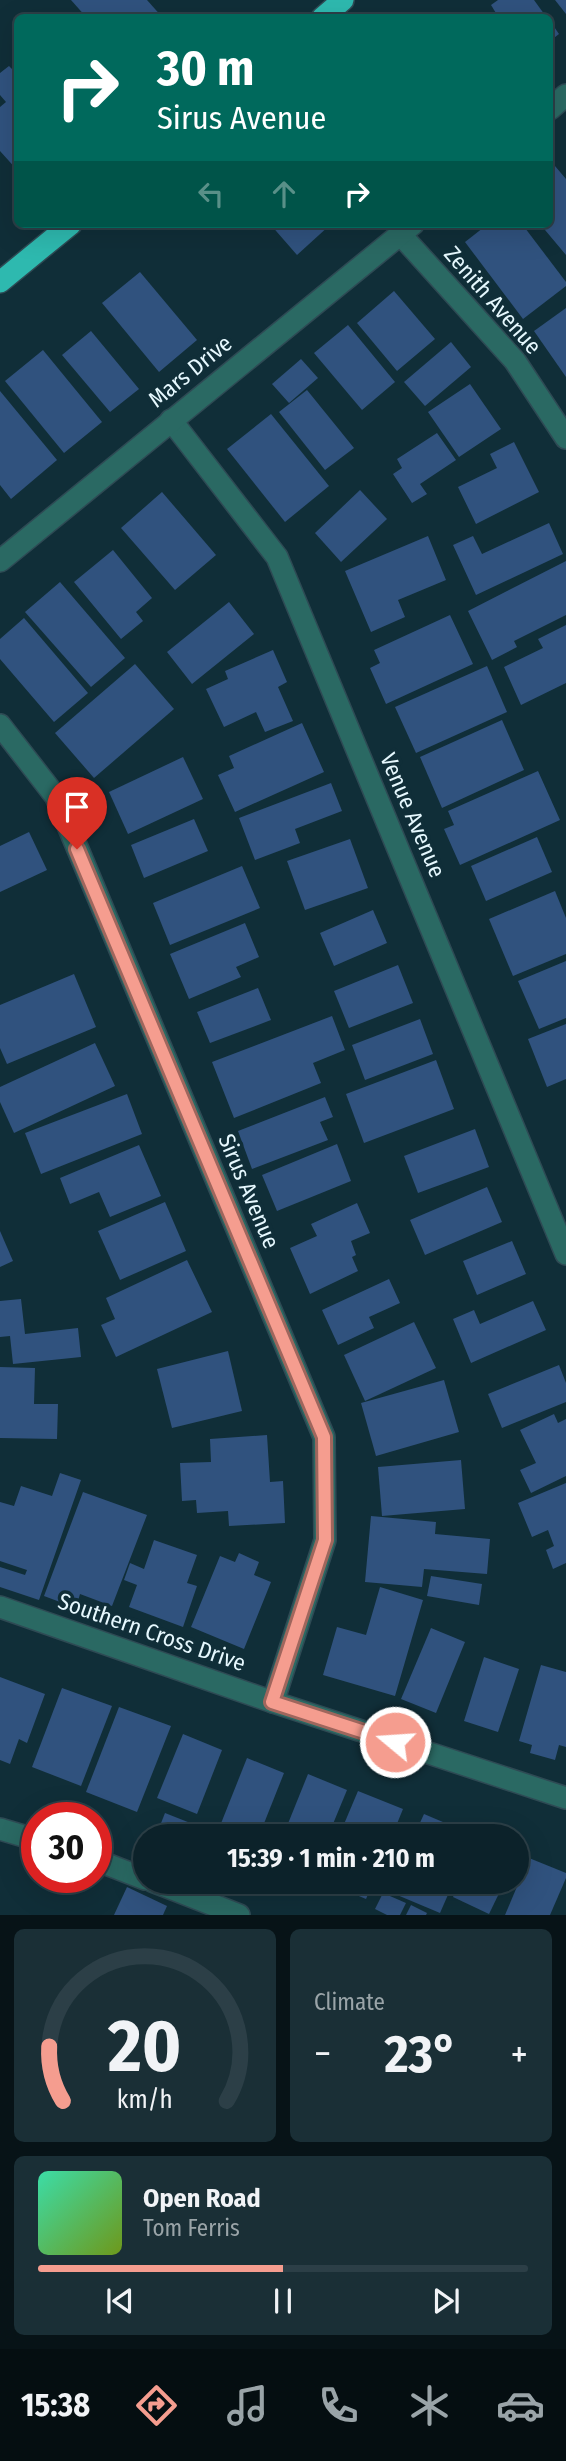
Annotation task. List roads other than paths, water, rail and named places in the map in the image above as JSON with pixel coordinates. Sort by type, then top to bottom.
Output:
[{"type":"highway","points":[[327,14],[343,0]]},
{"type":"highway","points":[[0,282],[66,228]]},
{"type":"street","name":"Mars Drive","points":[[0,561],[407,229]]},
{"type":"street","name":"Zenith Avenue","points":[[407,229],[515,361],[566,438]]},
{"type":"street","name":"Venue Avenue","points":[[171,420],[277,557],[566,1254]]},
{"type":"street","name":"Sirus Avenue","points":[[0,725],[56,797],[324,1437],[325,1540],[272,1702]]},
{"type":"street","name":"Southern Cross Drive","points":[[0,1607],[272,1702],[566,1798]]},
{"type":"street","points":[[0,1829],[21,1835]]},
{"type":"street","points":[[112,1866],[133,1874]]},
{"type":"street","points":[[185,1894],[239,1915]]}]
